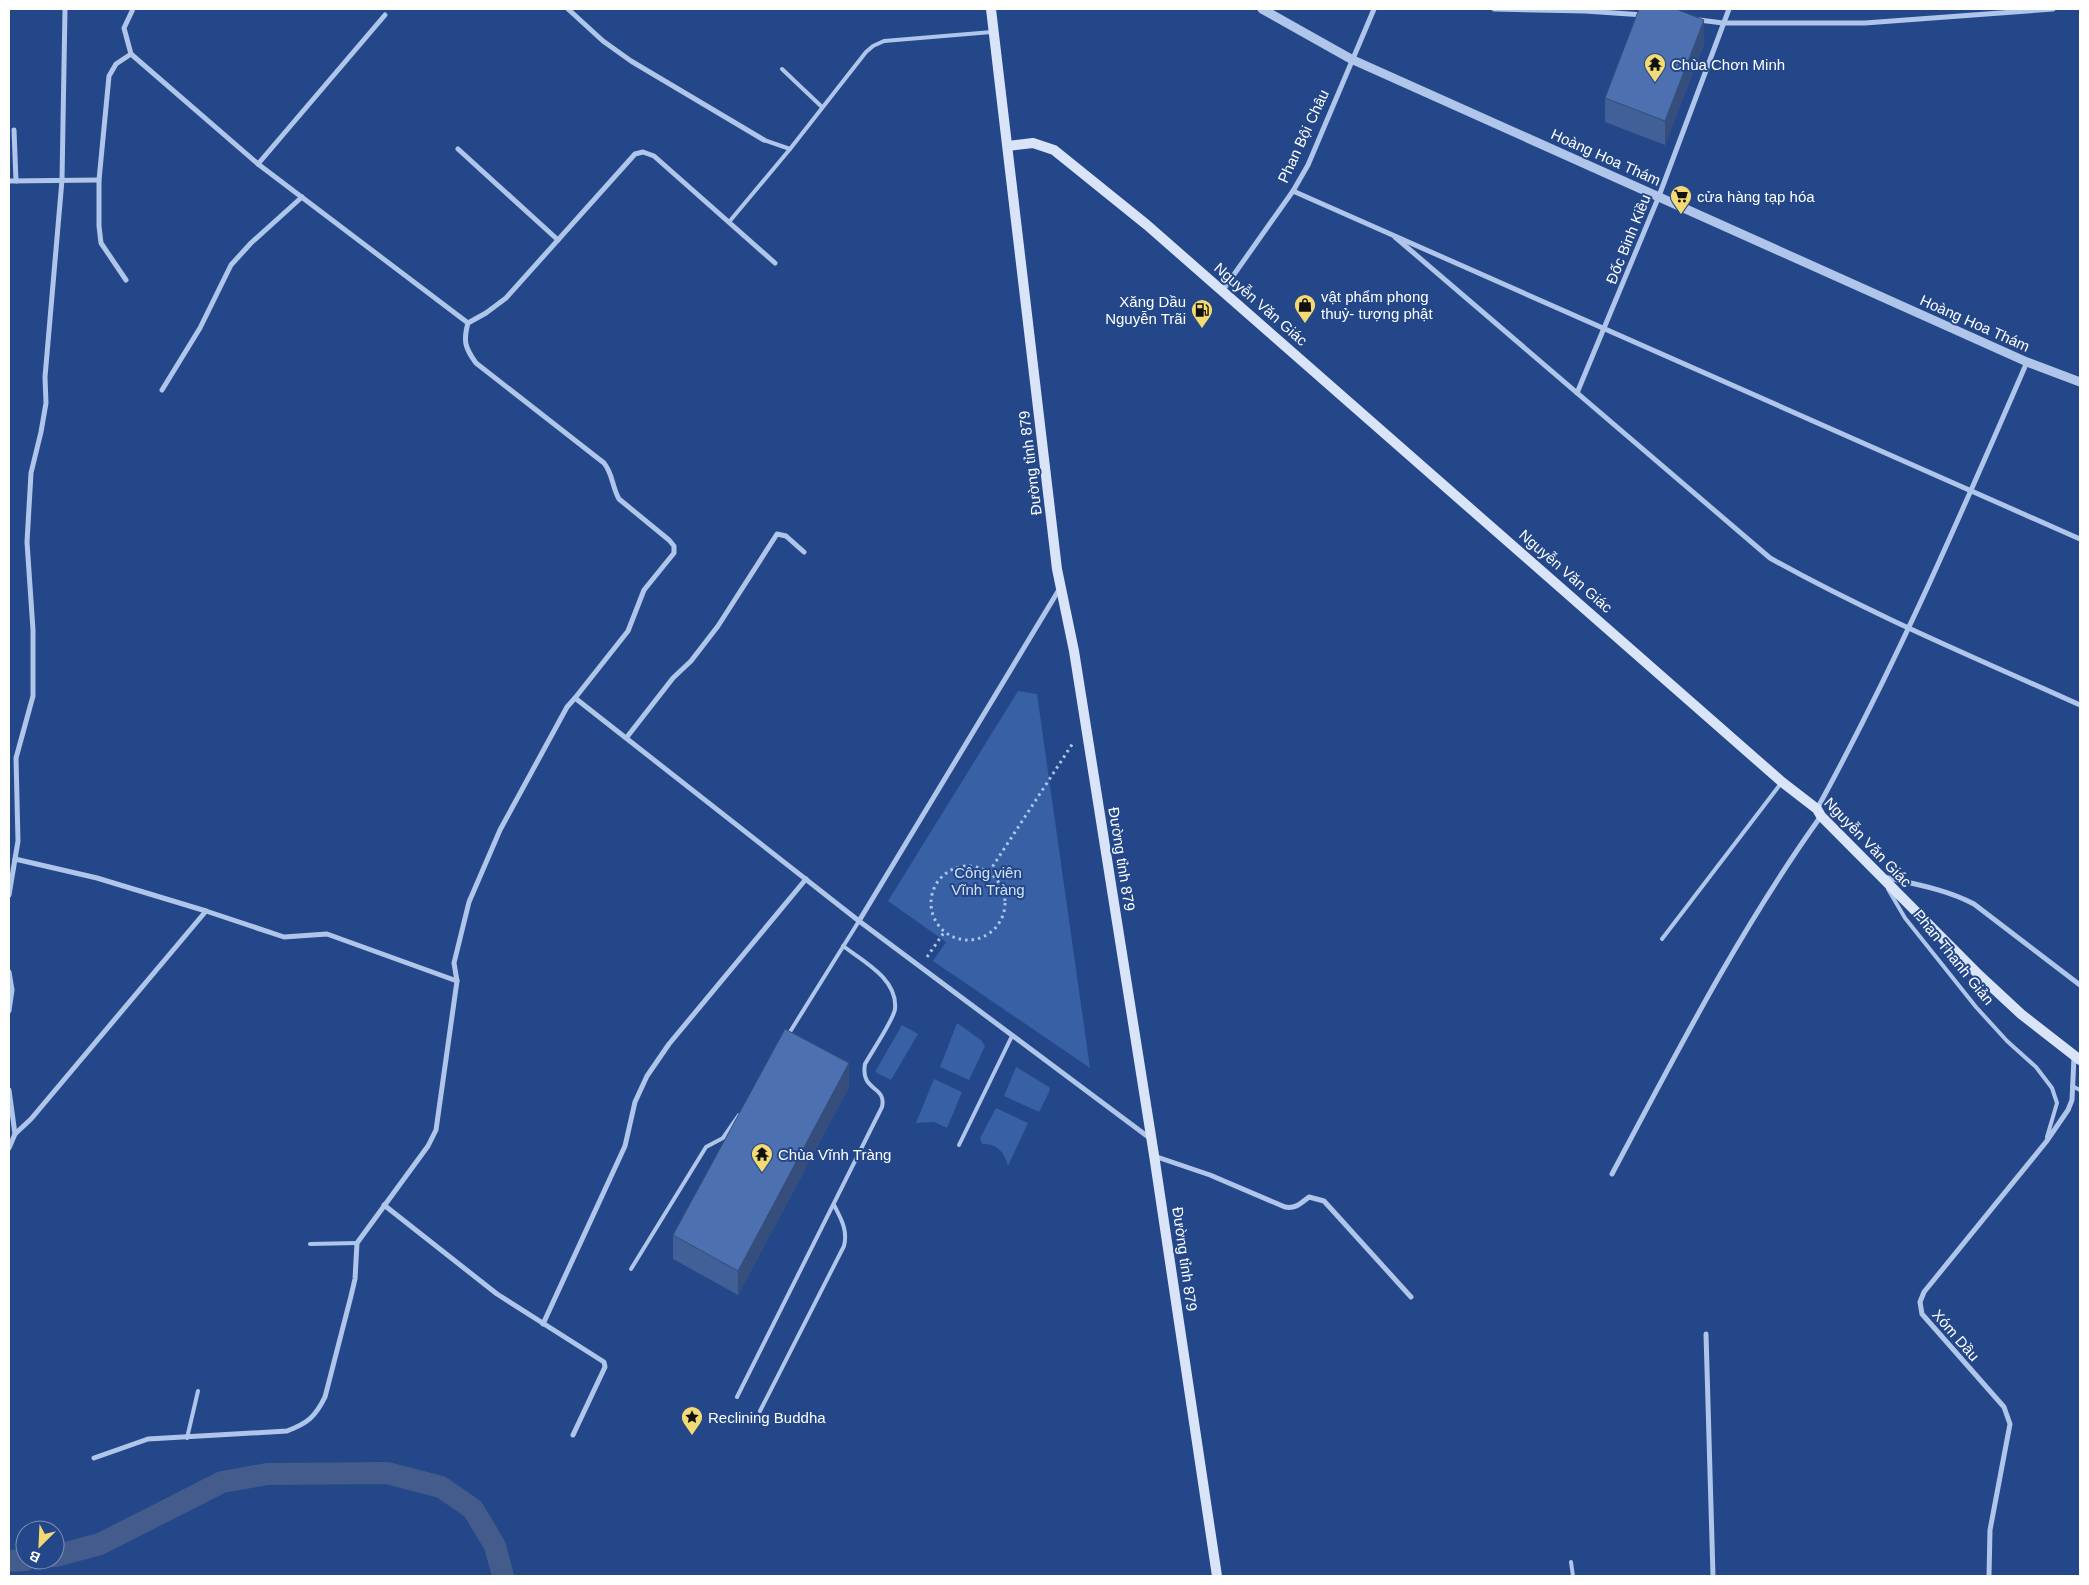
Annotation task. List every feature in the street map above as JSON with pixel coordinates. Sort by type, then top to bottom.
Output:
[{"type":"main road","name":"Đường tỉnh 879","points":[[991,9],[1060,588],[1074,651],[1086,724],[1154,1156],[1217,1576]]},
{"type":"main road","name":"Nguyễn Văn Giác","points":[[1008,146],[1033,143],[1054,150],[1147,225],[1819,813],[1979,975],[2021,1014],[2077,1058]]},
{"type":"street","points":[[9,895],[18,841],[16,758],[33,696],[33,630],[27,542],[31,472],[46,403],[45,377],[62,180],[65,9]]},
{"type":"street","points":[[133,9],[124,28],[131,54],[258,164],[468,323]]},
{"type":"street","points":[[568,9],[603,41],[631,61],[764,140]]},
{"type":"street","name":"Hoàng Hoa Thám","points":[[1262,9],[1351,59],[2027,362],[2080,382]]},
{"type":"street","name":"Phan Bội Châu","points":[[1223,290],[1293,191],[1308,166],[1351,59],[1374,9]]},
{"type":"street","points":[[1494,9],[1585,11],[1649,15]]},
{"type":"street","name":"Đốc Binh Kiều","points":[[1577,393],[1659,196],[1729,9]]},
{"type":"street","points":[[1695,20],[1723,23],[1865,23],[2053,9]]},
{"type":"street","points":[[258,164],[385,15]]},
{"type":"street","points":[[126,280],[101,243],[99,180],[110,76],[116,64],[131,54]]},
{"type":"street","points":[[14,130],[16,181]]},
{"type":"street","points":[[458,150],[558,240]]},
{"type":"street","points":[[94,1458],[148,1439],[287,1432],[306,1424],[318,1412],[325,1397],[351,1296],[357,1243],[428,1146],[436,1130],[457,981],[454,963],[469,902],[500,830],[567,707],[628,632],[644,590],[674,554],[674,546],[669,540],[619,498],[615,492],[610,471],[604,464],[476,363],[468,350],[464,337],[468,323],[486,313],[506,298],[635,154],[643,152],[654,156],[775,263]]},
{"type":"street","points":[[9,181],[99,180]]},
{"type":"street","points":[[1293,191],[2080,539]]},
{"type":"street","points":[[162,390],[200,328],[231,265],[251,243],[302,197]]},
{"type":"street","points":[[1390,233],[1770,558],[1823,588],[2080,705]]},
{"type":"street","points":[[1612,1174],[1731,953],[1819,813],[1910,629],[2027,362]]},
{"type":"street","points":[[627,737],[718,626],[777,534],[786,536],[804,552]]},
{"type":"street","points":[[859,921],[1060,588]]},
{"type":"street","points":[[575,698],[920,968],[1151,1140]]},
{"type":"street","points":[[15,859],[97,878],[284,937],[327,934],[457,981]]},
{"type":"street","name":"Phan Thanh Giản","points":[[1881,876],[1943,891],[1974,904],[2080,985]]},
{"type":"street","points":[[543,1324],[625,1146],[635,1102],[647,1076],[669,1044],[806,879]]},
{"type":"street","points":[[9,1148],[15,1134],[31,1119],[206,911]]},
{"type":"street","points":[[9,972],[12,990],[9,1011]]},
{"type":"street","name":"Xóm Dầu","points":[[1989,1576],[1990,1530],[2010,1424],[2004,1407],[1922,1314],[1920,1302],[1924,1292],[2046,1142],[2068,1110],[2072,1100],[2072,1086],[2077,1058]]},
{"type":"street","points":[[9,1090],[15,1134]]},
{"type":"street","points":[[1154,1156],[1210,1175],[1285,1207],[1292,1208],[1297,1206],[1309,1197],[1324,1201],[1411,1297]]},
{"type":"street","points":[[384,1205],[489,1288],[604,1362],[605,1366],[573,1435]]},
{"type":"street","points":[[1706,1334],[1713,1576]]},
{"type":"lane","points":[[729,222],[790,149],[866,52],[873,46],[884,42],[994,32]]},
{"type":"lane","points":[[782,69],[822,107]]},
{"type":"lane","points":[[764,140],[790,149]]},
{"type":"lane","points":[[1662,940],[1782,782]]},
{"type":"lane","name":"Phan Thanh Giản","points":[[1881,876],[1905,918],[1976,1007],[2036,1067],[2052,1088],[2058,1103],[2046,1142]]},
{"type":"lane","points":[[787,1036],[859,921]]},
{"type":"lane","points":[[737,1397],[884,1101],[881,1094],[866,1082],[864,1073],[866,1064],[895,1010],[893,993],[886,980],[843,946]]},
{"type":"lane","points":[[959,1145],[1012,1036]]},
{"type":"lane","points":[[2072,1086],[2080,1090]]},
{"type":"lane","points":[[631,1269],[706,1147],[723,1138],[741,1111]]},
{"type":"lane","points":[[760,1411],[844,1246],[846,1238],[845,1228],[834,1205]]},
{"type":"lane","points":[[310,1244],[357,1243]]},
{"type":"lane","points":[[187,1438],[198,1391]]},
{"type":"lane","points":[[1570,1562],[1574,1576]]},
{"type":"path","points":[[989,872],[1086,724]]},
{"type":"path","points":[[978,867],[989,872],[998,881],[1004,898],[1002,916],[996,927],[986,935],[974,939],[962,939],[945,931],[934,918],[931,906],[932,894],[936,883],[944,874],[954,868],[978,867]]},
{"type":"path","points":[[920,968],[945,931]]},
{"type":"green space","name":"Công viên Vĩnh Tràng","points":[[1018,691],[1037,694],[1090,1068],[933,961],[946,942],[888,901]]},
{"type":"green space","points":[[957,1023],[981,1040],[985,1046],[969,1080],[940,1067]]},
{"type":"green space","points":[[902,1025],[918,1034],[891,1080],[875,1072]]},
{"type":"green space","points":[[1016,1067],[1049,1087],[1050,1090],[1039,1112],[1004,1096]]},
{"type":"green space","points":[[934,1079],[962,1092],[947,1128],[934,1122],[916,1123]]},
{"type":"green space","points":[[996,1108],[1028,1123],[1008,1166],[1000,1150],[992,1145],[982,1144],[980,1138]]},
{"type":"building","name":"Chùa Chơn Minh","points":[[1639,9],[1676,9],[1704,20],[1665,121],[1605,98]]},
{"type":"building","name":"Chùa Vĩnh Tràng","points":[[785,1029],[849,1063],[738,1271],[673,1235]]},
{"type":"waterway","points":[[65,1553],[100,1544],[222,1482],[267,1474],[387,1473],[441,1487],[473,1509],[495,1546],[503,1576]]},
{"type":"waterway","points":[[9,1561],[15,1561]]},
{"type":"place","name":"Chùa Chơn Minh","points":[[1655,83]]},
{"type":"place","name":"cửa hàng tạp hóa","points":[[1681,215]]},
{"type":"place","name":"vật phẩm phong thuỷ- tượng phật","points":[[1305,324]]},
{"type":"place","name":"Xăng Dầu Nguyễn Trãi","points":[[1202,329]]},
{"type":"place","name":"Chùa Vĩnh Tràng","points":[[762,1173]]},
{"type":"place","name":"Reclining Buddha","points":[[692,1436]]}]
